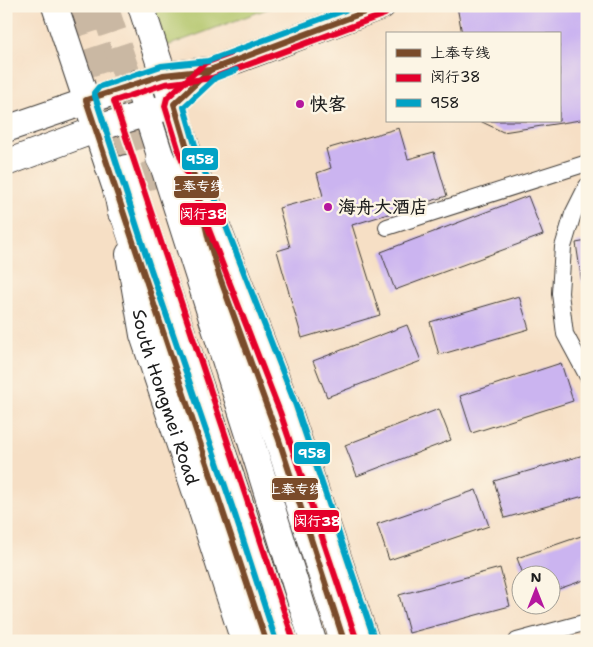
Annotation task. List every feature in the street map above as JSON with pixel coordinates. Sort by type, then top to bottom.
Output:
[{"type":"highway","points":[[189,155],[219,275],[279,440],[344,641]]},
{"type":"highway","points":[[160,158],[219,275]]},
{"type":"highway","points":[[117,192],[264,637]]},
{"type":"main road","name":"South Hongmei Road","points":[[54,6],[94,98],[243,512],[264,637]]},
{"type":"main road","points":[[141,6],[189,155],[288,409],[366,641]]},
{"type":"main road","points":[[6,129],[164,75],[210,70],[382,6]]},
{"type":"main road","points":[[6,163],[103,127],[174,104],[210,70]]},
{"type":"main road","points":[[137,83],[313,641]]},
{"type":"main road","name":"South Hongmei Road","points":[[103,127],[117,192]]},
{"type":"street","points":[[387,227],[587,163]]},
{"type":"street","points":[[587,186],[573,214],[563,247],[560,293],[565,334],[587,375]]},
{"type":"street","points":[[517,641],[587,622]]},
{"type":"green space","points":[[153,6],[275,6],[167,46]]},
{"type":"building","points":[[457,6],[587,6],[587,119],[503,132],[482,122],[560,122],[560,32],[462,32]]},
{"type":"building","name":"海舟大酒店","points":[[399,128],[408,159],[434,152],[447,196],[352,225],[380,315],[302,338],[277,251],[290,247],[279,208],[323,196],[317,173],[331,168],[326,149]]},
{"type":"building","points":[[528,196],[543,235],[395,290],[381,252]]},
{"type":"building","points":[[587,241],[587,282],[582,283],[576,243]]},
{"type":"building","points":[[519,296],[529,329],[439,355],[430,322]]},
{"type":"building","points":[[407,325],[421,361],[327,397],[313,361]]},
{"type":"building","points":[[561,363],[573,401],[472,433],[460,396]]},
{"type":"building","points":[[439,409],[451,440],[357,476],[345,445]]},
{"type":"building","points":[[587,454],[587,495],[505,518],[494,481]]},
{"type":"building","points":[[476,490],[489,526],[389,560],[377,524]]},
{"type":"building","points":[[587,534],[587,579],[560,588],[560,564],[519,564],[517,558]]},
{"type":"building","points":[[500,568],[510,606],[409,633],[399,595]]},
{"type":"tunnel","points":[[83,6],[145,192]]},
{"type":"tunnel","points":[[104,6],[138,109]]},
{"type":"transit line","name":"958","points":[[276,641],[149,264],[94,93],[99,87],[161,66],[208,61],[356,6]]},
{"type":"transit line","name":"上奉专线","points":[[266,641],[86,100],[163,75],[210,70],[381,6]]},
{"type":"transit line","name":"闵行38","points":[[293,638],[114,101],[165,84],[212,78],[385,14]]},
{"type":"transit line","name":"闵行38","points":[[230,54],[205,63],[167,98],[165,106],[181,158],[280,412],[357,641]]},
{"type":"transit line","name":"上奉专线","points":[[233,62],[210,70],[174,104],[189,155],[219,275],[279,440],[344,641]]},
{"type":"transit line","name":"958","points":[[236,70],[215,78],[184,107],[197,152],[296,406],[374,638]]},
{"type":"place","name":"快客","points":[[300,104]]},
{"type":"place","name":"海舟大酒店","points":[[328,207]]}]
